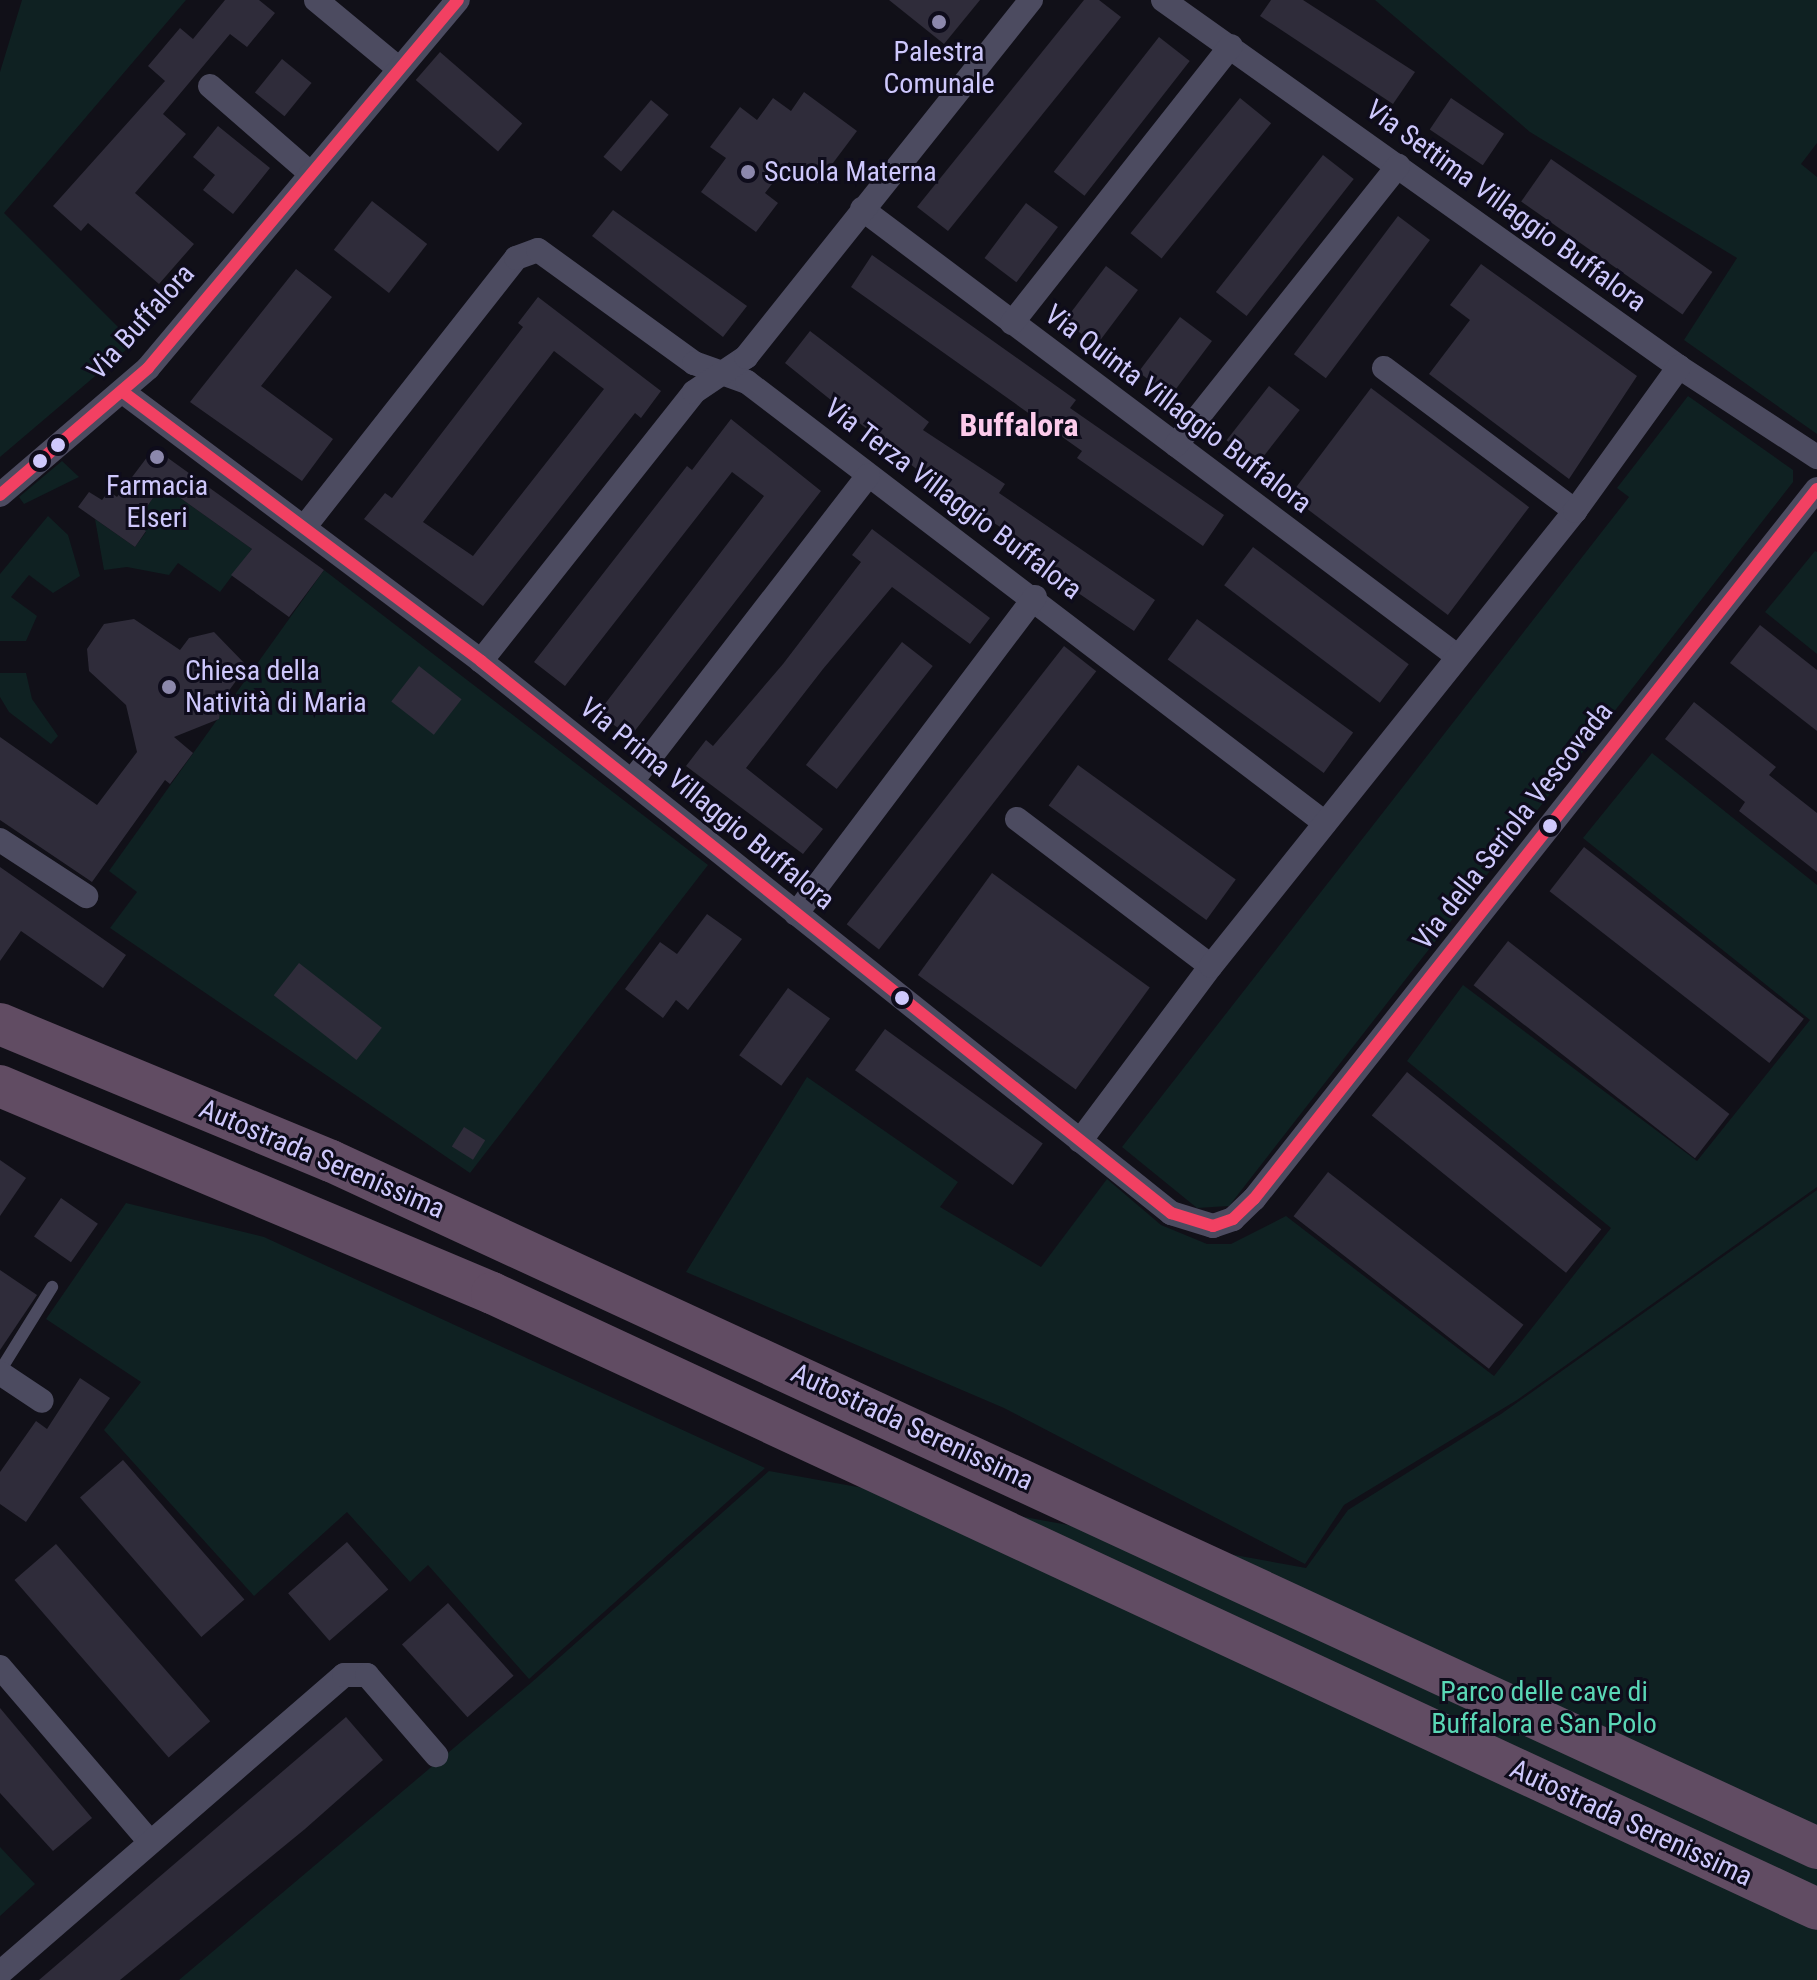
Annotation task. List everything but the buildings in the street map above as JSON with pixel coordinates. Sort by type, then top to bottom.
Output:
[{"type":"highway","name":"Autostrada Serenissima","points":[[0,1024],[346,1167],[1817,1848]]},
{"type":"highway","name":"Autostrada Serenissima","points":[[0,1086],[492,1293],[1817,1909]]},
{"type":"street","points":[[316,0],[397,67]]},
{"type":"street","name":"Via Buffalora","points":[[0,495],[123,392],[397,67],[458,0]]},
{"type":"street","points":[[481,661],[694,392],[746,357],[1031,0]]},
{"type":"street","name":"Via Settima Villaggio Buffalora","points":[[1163,0],[1679,367],[1817,457]]},
{"type":"street","points":[[1012,323],[1231,46]]},
{"type":"street","points":[[210,86],[309,172]]},
{"type":"street","points":[[1176,445],[1398,166]]},
{"type":"street","name":"Via Quinta Villaggio Buffalora","points":[[862,209],[1457,656]]},
{"type":"street","name":"Via Terza Villaggio Buffalora","points":[[306,525],[516,258],[530,250],[546,254],[694,363],[747,382],[868,476],[1035,597],[1325,823]]},
{"type":"street","points":[[1080,1141],[1211,966],[1575,511],[1679,367]]},
{"type":"street","points":[[1384,368],[1575,511]]},
{"type":"street","name":"Via Prima Villaggio Buffalora","points":[[123,392],[306,525],[481,661],[1080,1141],[1192,1223],[1213,1226],[1233,1219],[1254,1199]]},
{"type":"street","points":[[632,781],[868,476]]},
{"type":"street","name":"Via della Seriola Vescovada","points":[[1254,1199],[1817,489]]},
{"type":"street","points":[[796,914],[1035,597]]},
{"type":"street","points":[[1017,819],[1211,966]]},
{"type":"street","points":[[0,840],[86,896]]},
{"type":"street","points":[[0,1372],[46,1410]]},
{"type":"street","points":[[0,1667],[150,1842]]},
{"type":"street","points":[[0,1973],[350,1672],[367,1675],[436,1755]]},
{"type":"lane","points":[[0,1372],[52,1287]]},
{"type":"green space","points":[[22,0],[186,0],[4,213],[134,343],[0,457],[0,72]]},
{"type":"green space","points":[[1375,0],[1817,0],[1817,143],[1801,164],[1817,177],[1817,434],[1684,340],[1737,258],[1530,132]]},
{"type":"green space","points":[[1688,396],[1793,470],[1793,482],[1229,1206],[1197,1208],[1122,1147],[1629,497],[1617,488]]},
{"type":"green space","points":[[62,461],[79,477],[24,504],[19,497]]},
{"type":"green space","points":[[162,485],[252,549],[220,592],[178,563],[169,575],[127,567],[104,570],[95,519],[135,547],[146,532],[135,524]]},
{"type":"green space","points":[[48,516],[68,535],[80,576],[53,593],[29,575],[11,597],[37,616],[26,641],[0,641],[0,574]]},
{"type":"green space","points":[[1817,552],[1817,654],[1765,612]]},
{"type":"green space","points":[[324,570],[708,865],[470,1173],[110,928],[137,892],[109,871]]},
{"type":"green space","points":[[0,673],[26,673],[32,699],[58,736],[51,744],[9,712],[0,697]]},
{"type":"green space","points":[[1652,753],[1817,885],[1817,1187],[1517,1400],[1344,1505],[1305,1564],[1004,1408],[686,1272],[807,1077],[958,1182],[940,1207],[1041,1267],[1107,1179],[1161,1225],[1207,1244],[1231,1244],[1286,1216],[1494,1376],[1611,1228],[1407,1061],[1463,985],[1697,1161],[1810,1020],[1583,838]]},
{"type":"green space","name":"Parco delle cave di Buffalora e San Polo","points":[[1817,1190],[1817,1980],[179,1980],[532,1682],[769,1471],[1306,1568],[1348,1510],[1501,1414]]},
{"type":"green space","points":[[126,1203],[264,1237],[765,1468],[529,1679],[428,1565],[410,1582],[347,1512],[254,1596],[104,1430],[141,1382],[46,1319]]},
{"type":"green space","points":[[0,1847],[35,1884],[0,1916]]},
{"type":"transit line","points":[[0,495],[148,368],[458,0]]},
{"type":"transit line","points":[[123,392],[481,661],[1171,1213],[1213,1226],[1233,1219],[1254,1199],[1817,489]]},
{"type":"place","name":"Palestra Comunale","points":[[939,22]]},
{"type":"place","name":"Scuola Materna","points":[[748,172]]},
{"type":"place","name":"Farmacia Elseri","points":[[157,457]]},
{"type":"place","name":"Chiesa della Natività di Maria","points":[[169,687]]},
{"type":"district","name":"Buffalora","points":[[1019,425]]}]
